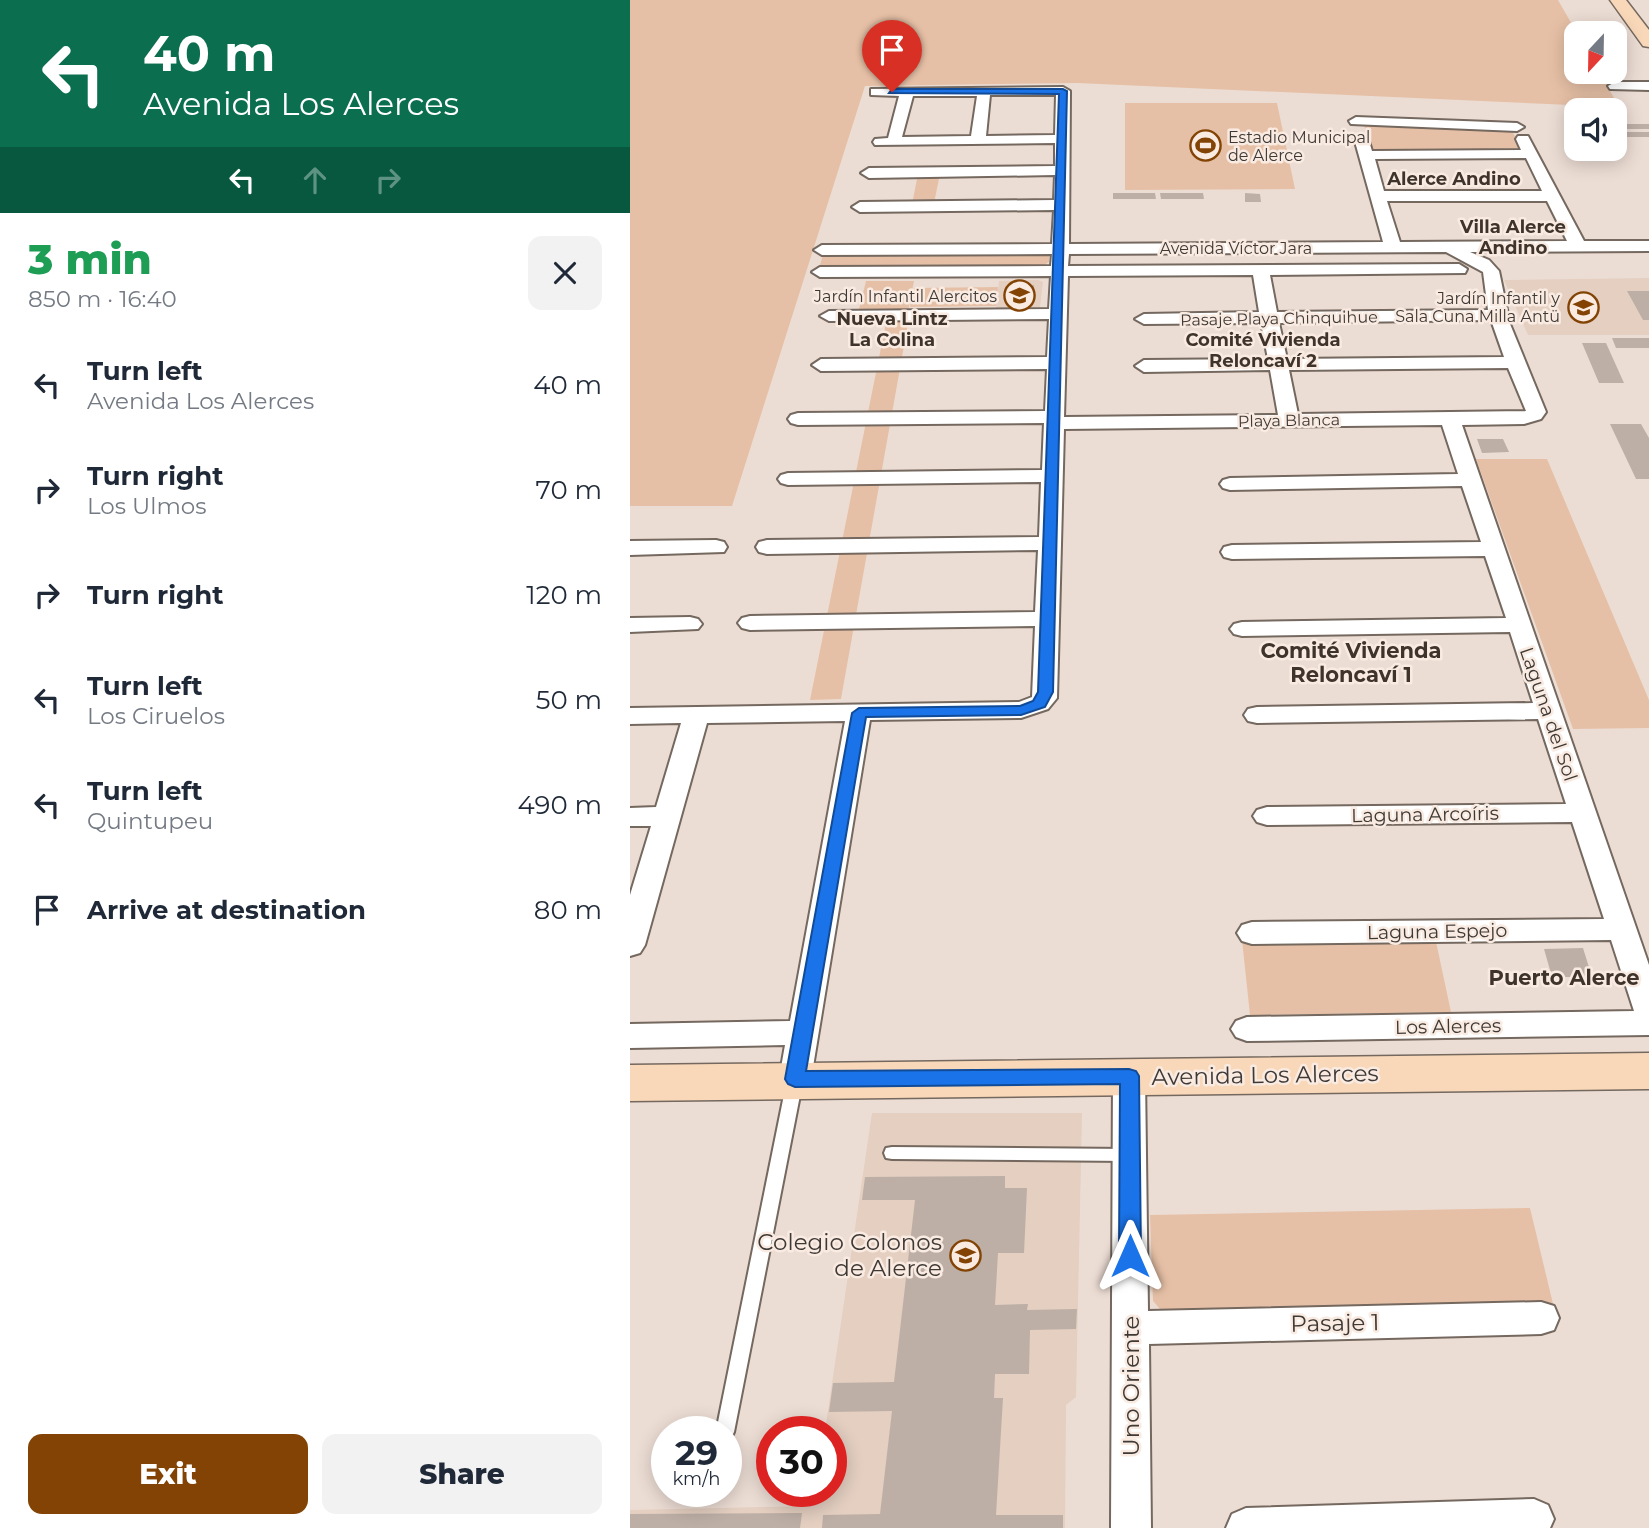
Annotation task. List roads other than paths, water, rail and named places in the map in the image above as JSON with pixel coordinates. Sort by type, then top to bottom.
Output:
[{"type":"main road","points":[[1618,0],[1649,42]]},
{"type":"main road","name":"Avenida Los Alerces","points":[[630,1083],[1649,1071]]},
{"type":"street","points":[[1615,86],[1649,86]]},
{"type":"street","points":[[978,140],[984,91]]},
{"type":"street","points":[[630,716],[1021,710],[1039,704],[1046,692],[1062,205],[1063,91],[876,92]]},
{"type":"street","points":[[907,92],[887,141],[1062,139]]},
{"type":"street","points":[[1351,103],[1393,247]]},
{"type":"street","points":[[1508,109],[1578,246]]},
{"type":"street","points":[[1356,121],[1517,127]]},
{"type":"street","points":[[1366,155],[1531,154]]},
{"type":"street","points":[[869,173],[1062,170]]},
{"type":"street","points":[[1378,196],[1552,196]]},
{"type":"street","points":[[860,207],[1062,205]]},
{"type":"street","points":[[1491,271],[1540,246]]},
{"type":"street","name":"Avenida Víctor Jara","points":[[822,250],[1649,246]]},
{"type":"street","points":[[1446,247],[1469,256],[1491,271]]},
{"type":"street","name":"Avenida Víctor Jara","points":[[820,272],[1459,268]]},
{"type":"street","points":[[1261,269],[1289,420]]},
{"type":"street","points":[[1144,366],[1517,362],[1492,294],[1491,271]]},
{"type":"street","points":[[830,316],[1058,314]]},
{"type":"street","name":"Pasaje Playa Chinquihue","points":[[1144,319],[1499,315]]},
{"type":"street","name":"Playa Blanca","points":[[799,419],[1524,418],[1536,412],[1517,362]]},
{"type":"street","points":[[821,365],[1056,363]]},
{"type":"street","name":"Laguna del Sol","points":[[1450,418],[1649,1010]]},
{"type":"street","points":[[788,479],[1052,476]]},
{"type":"street","points":[[1230,484],[1471,480]]},
{"type":"street","points":[[767,547],[1051,543]]},
{"type":"street","points":[[630,548],[716,547]]},
{"type":"street","points":[[1232,552],[1494,549]]},
{"type":"street","points":[[750,623],[1048,619]]},
{"type":"street","points":[[630,625],[690,624]]},
{"type":"street","points":[[1242,629],[1519,625]]},
{"type":"street","points":[[1257,715],[1548,711]]},
{"type":"street","points":[[795,1079],[859,713]]},
{"type":"street","points":[[631,939],[695,715]]},
{"type":"street","name":"Laguna Arcoíris","points":[[1267,816],[1582,813]]},
{"type":"street","points":[[630,817],[667,816]]},
{"type":"street","name":"Laguna Espejo","points":[[1252,933],[1622,929]]},
{"type":"street","name":"Los Alerces","points":[[1247,1029],[1649,1023]]},
{"type":"street","points":[[630,1036],[803,1033]]},
{"type":"street","name":"Uno Oriente","points":[[1129,1076],[1131,1528]]},
{"type":"street","name":"Pasaje 1","points":[[1130,1328],[1541,1318]]},
{"type":"street","points":[[1246,1528],[1534,1519]]},
{"type":"lane","points":[[728,1416],[795,1079]]},
{"type":"lane","points":[[892,1153],[1130,1155]]},
{"type":"place","name":"Estadio Municipal de Alerce","points":[[1205,146]]},
{"type":"place","name":"Jardín Infantil Alercitos","points":[[1020,296]]},
{"type":"place","name":"Jardín Infantil y Sala Cuna Milla Antü","points":[[1583,307]]},
{"type":"place","name":"Colegio Colonos de Alerce","points":[[965,1255]]},
{"type":"district","name":"Alerce Andino","points":[[1454,179]]},
{"type":"district","name":"Villa Alerce Andino","points":[[1513,237]]},
{"type":"district","name":"Nueva Lintz La Colina","points":[[892,329]]},
{"type":"district","name":"Comité Vivienda Reloncaví 2","points":[[1263,350]]},
{"type":"district","name":"Comité Vivienda Reloncaví 1","points":[[1351,663]]},
{"type":"district","name":"Puerto Alerce","points":[[1564,978]]}]
